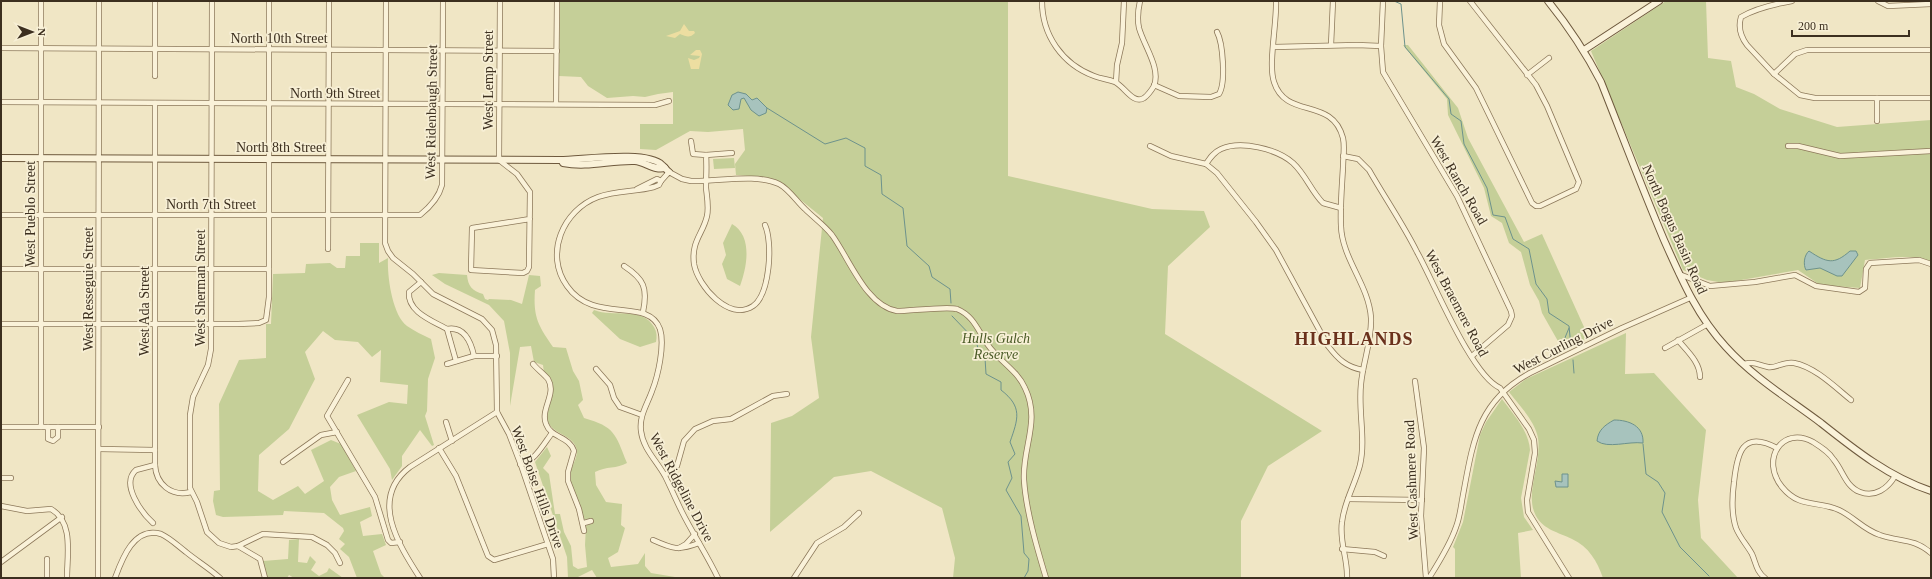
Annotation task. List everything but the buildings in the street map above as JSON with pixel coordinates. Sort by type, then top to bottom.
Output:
[{"type":"street","name":"West Pueblo Street","points":[[40,427],[41,1]]},
{"type":"street","name":"West Resseguie Street","points":[[98,578],[99,1]]},
{"type":"street","points":[[155,1],[155,76]]},
{"type":"street","name":"West Sherman Street","points":[[212,1],[211,358],[190,406],[190,488],[209,536],[226,546],[238,546],[260,559],[265,578]]},
{"type":"street","points":[[1,324],[211,324],[259,323],[266,320],[268,317],[269,269],[269,1]]},
{"type":"street","points":[[328,249],[329,1]]},
{"type":"street","points":[[385,214],[386,1]]},
{"type":"street","name":"West Ridenbaugh Street","points":[[420,215],[426,210],[439,193],[442,185],[443,1]]},
{"type":"street","name":"West Lemp Street","points":[[499,160],[500,1]]},
{"type":"street","points":[[556,104],[557,1]]},
{"type":"street","points":[[1042,1],[1043,17],[1050,38],[1065,58],[1080,70],[1094,77],[1116,82],[1124,88],[1133,99],[1137,100],[1146,96],[1154,85],[1156,77],[1154,67],[1138,27],[1140,1]]},
{"type":"street","points":[[1116,82],[1122,44],[1124,1]]},
{"type":"street","points":[[1276,1],[1272,75],[1279,93],[1291,103],[1319,111],[1333,120],[1343,138],[1341,208],[1342,239],[1366,295],[1370,311],[1370,331],[1363,370],[1360,405],[1361,458],[1342,522],[1342,549],[1348,578]]},
{"type":"street","points":[[1331,45],[1333,1]]},
{"type":"street","name":"West Ranch Road","points":[[1383,1],[1380,46],[1381,63],[1387,81],[1457,196],[1511,310],[1512,316],[1508,326],[1472,356]]},
{"type":"street","points":[[1440,1],[1440,25],[1444,44],[1476,88],[1532,203],[1536,206],[1576,189],[1579,182],[1547,106],[1536,85],[1470,1]]},
{"type":"street","name":"North Bogus Basin Road","points":[[1548,1],[1584,50],[1601,82],[1656,222],[1690,298],[1708,324],[1727,348],[1744,364],[1866,458],[1895,476],[1931,491]]},
{"type":"street","points":[[1584,50],[1659,1]]},
{"type":"street","points":[[1791,1],[1770,5],[1742,17],[1740,26],[1744,41],[1774,74],[1795,92],[1807,97],[1931,98]]},
{"type":"street","points":[[1878,1],[1888,6],[1931,4]]},
{"type":"street","points":[[1154,85],[1179,96],[1211,97],[1219,94],[1223,86],[1222,44],[1217,32]]},
{"type":"street","points":[[1274,47],[1290,48],[1331,45],[1380,46]]},
{"type":"street","name":"North 10th Street","points":[[1,48],[557,51]]},
{"type":"street","points":[[1774,74],[1795,54],[1806,50],[1931,50]]},
{"type":"street","points":[[1527,75],[1549,58]]},
{"type":"street","points":[[1877,98],[1877,121]]},
{"type":"street","name":"North 9th Street","points":[[1,102],[655,105],[669,101]]},
{"type":"street","name":"West Ada Street","points":[[155,103],[155,465],[157,479],[167,489],[178,493],[191,492]]},
{"type":"street","points":[[691,141],[693,154],[706,155],[732,153]]},
{"type":"street","points":[[1150,146],[1171,156],[1206,164],[1217,173],[1276,250],[1328,346],[1338,359],[1347,365],[1363,370]]},
{"type":"street","points":[[1206,164],[1215,153],[1228,147],[1249,146],[1273,151],[1294,164],[1323,203],[1341,208]]},
{"type":"street","points":[[1788,146],[1798,146],[1840,156],[1931,151]]},
{"type":"street","points":[[706,155],[707,216],[695,245],[694,266],[701,283],[707,292],[730,308],[745,309],[752,306],[760,299],[765,282],[769,257],[769,235],[765,225]]},
{"type":"street","name":"West Braemere Road","points":[[1343,156],[1358,159],[1369,170],[1417,251],[1444,307],[1472,356],[1485,376],[1502,392],[1529,428],[1534,440],[1535,453],[1527,500],[1528,512],[1569,578]]},
{"type":"street","name":"North 8th Street","points":[[1,158],[560,160],[564,163],[581,165],[635,161],[659,170],[667,170],[682,179],[707,182],[751,179],[764,180],[780,185],[831,234],[848,259],[860,281],[879,304],[888,310],[897,311],[956,309],[968,316],[974,322],[995,354],[1020,377],[1026,389],[1032,412],[1024,479],[1028,505],[1046,578]]},
{"type":"street","points":[[499,160],[517,174],[528,188],[530,194],[530,219],[529,267],[527,271],[523,272],[471,270],[472,228],[530,219]]},
{"type":"street","points":[[624,266],[635,274],[643,284],[646,297],[643,312],[605,310],[586,304],[566,286],[557,261],[557,248],[561,230],[574,213],[597,197],[637,189],[658,179],[661,180],[667,170]]},
{"type":"street","name":"West Boise Hills Drive","points":[[385,214],[385,243],[393,258],[433,294],[444,301],[475,314],[488,324],[495,338],[497,356],[497,412],[509,434],[548,544],[553,559],[554,578]]},
{"type":"street","name":"North 7th Street","points":[[1,215],[420,215]]},
{"type":"street","points":[[1679,274],[1710,286],[1755,282],[1795,276],[1816,286],[1860,292],[1865,288],[1866,269],[1870,263],[1919,260],[1931,264]]},
{"type":"street","points":[[1,269],[269,269]]},
{"type":"street","points":[[421,282],[410,292],[410,300],[422,315],[447,329],[457,330],[463,333],[468,339],[474,356]]},
{"type":"street","name":"West Curling Drive","points":[[1427,578],[1456,527],[1478,428],[1491,403],[1516,380],[1622,328],[1690,298]]},
{"type":"street","name":"West Ridgeline Drive","points":[[643,312],[657,323],[662,341],[656,377],[640,423],[642,438],[647,450],[665,475],[718,578]]},
{"type":"street","points":[[1665,348],[1708,324]]},
{"type":"street","points":[[447,329],[456,361]]},
{"type":"street","points":[[1678,340],[1697,363],[1700,369],[1700,377]]},
{"type":"street","points":[[447,364],[474,356],[497,356]]},
{"type":"street","points":[[1744,364],[1751,362],[1772,367],[1786,362],[1795,363],[1815,372],[1851,400]]},
{"type":"street","points":[[533,364],[548,379],[551,389],[544,418],[547,426],[552,433],[570,442],[573,447],[574,455],[568,472],[568,481],[584,523],[584,531]]},
{"type":"street","points":[[539,371],[544,366]]},
{"type":"street","points":[[596,369],[610,385],[614,398],[620,407],[642,415]]},
{"type":"street","points":[[348,380],[327,416],[355,466],[369,484],[375,497],[388,540],[391,543],[400,542]]},
{"type":"street","name":"West Cashmere Road","points":[[1415,381],[1424,448],[1422,527],[1427,578]]},
{"type":"street","points":[[665,475],[677,466],[684,441],[696,429],[713,421],[731,419],[773,396],[787,394]]},
{"type":"street","points":[[420,578],[407,560],[389,511],[392,488],[402,473],[497,412]]},
{"type":"street","points":[[446,422],[452,441]]},
{"type":"street","points":[[1,427],[99,427]]},
{"type":"street","points":[[48,427],[48,437],[52,441],[58,438],[58,427]]},
{"type":"street","points":[[283,462],[321,435],[337,432]]},
{"type":"street","points":[[520,464],[524,464],[532,459],[552,433]]},
{"type":"street","points":[[1895,476],[1890,485],[1884,490],[1869,494],[1860,492],[1851,487],[1845,480],[1834,459],[1824,449],[1812,441],[1794,438],[1786,441],[1777,448],[1772,458],[1774,475],[1784,489],[1793,497],[1810,505],[1838,510],[1875,533],[1912,541],[1931,553]]},
{"type":"street","points":[[1765,578],[1757,570],[1752,555],[1736,528],[1732,507],[1738,456],[1741,450],[1753,442],[1763,441],[1777,448]]},
{"type":"street","points":[[439,448],[456,476],[488,556],[494,560],[502,559],[548,544]]},
{"type":"street","points":[[99,449],[155,450]]},
{"type":"street","points":[[153,523],[136,502],[132,493],[131,477],[136,470],[155,465]]},
{"type":"street","points":[[1,478],[11,478]]},
{"type":"street","points":[[1348,499],[1422,500]]},
{"type":"street","points":[[1,506],[27,511],[51,509],[62,517],[67,531],[67,578]]},
{"type":"street","points":[[794,578],[817,543],[844,527],[859,513]]},
{"type":"street","points":[[1,562],[62,517]]},
{"type":"street","points":[[584,523],[590,521]]},
{"type":"street","points":[[115,578],[133,542],[142,536],[155,534],[166,537],[209,568],[220,578]]},
{"type":"street","points":[[238,546],[263,534],[286,536],[302,535],[312,537],[327,545],[335,553],[340,563]]},
{"type":"street","points":[[689,544],[695,534]]},
{"type":"street","points":[[653,540],[668,547],[679,548],[689,544],[699,543]]},
{"type":"street","points":[[1342,549],[1375,552],[1384,556]]},
{"type":"street","points":[[47,559],[47,578]]},
{"type":"green space","name":"Hulls Gulch Reserve","points":[[560,1],[1008,1],[1008,176],[1152,209],[1204,211],[1210,227],[1168,266],[1165,334],[1322,431],[1268,466],[1241,521],[1241,578],[953,578],[955,558],[942,508],[871,471],[834,477],[770,532],[771,423],[792,416],[819,398],[811,337],[823,218],[776,180],[763,177],[736,175],[735,164],[745,150],[743,129],[708,132],[690,131],[656,150],[640,149],[640,124],[673,124],[673,92],[645,97],[633,96],[607,98],[588,86],[581,77],[559,76]]},
{"type":"green space","points":[[1666,1],[1706,1],[1708,58],[1731,61],[1736,87],[1754,94],[1780,109],[1837,127],[1931,120],[1931,262],[1924,259],[1907,257],[1865,260],[1860,288],[1820,285],[1798,270],[1724,283],[1707,280],[1683,270],[1591,51]]},
{"type":"green space","points":[[1403,45],[1408,45],[1458,108],[1468,138],[1524,242],[1542,234],[1589,338],[1563,350],[1542,313],[1539,301],[1530,285],[1521,252],[1509,243],[1502,223],[1491,216],[1484,188],[1448,115],[1447,99]]},
{"type":"green space","points":[[734,158],[735,168],[714,169],[713,159]]},
{"type":"green space","points":[[732,224],[739,229],[746,244],[745,270],[740,286],[727,279],[722,264],[726,255],[723,243]]},
{"type":"green space","points":[[360,243],[379,243],[379,263],[388,258],[388,274],[394,304],[402,321],[407,326],[431,339],[435,358],[428,379],[427,411],[425,416],[434,445],[432,446],[420,430],[402,456],[402,466],[392,480],[390,469],[357,415],[389,402],[407,404],[408,385],[380,382],[381,350],[372,357],[358,342],[335,340],[323,331],[305,352],[315,379],[289,429],[259,455],[258,491],[273,500],[298,486],[305,494],[324,481],[311,450],[331,440],[341,444],[356,471],[339,477],[330,487],[332,500],[340,515],[370,507],[372,516],[360,522],[363,536],[382,534],[386,545],[373,551],[381,574],[385,578],[357,578],[349,557],[340,549],[345,544],[339,539],[344,531],[343,528],[324,513],[284,511],[283,515],[223,517],[216,515],[213,501],[214,491],[220,490],[219,404],[239,360],[266,358],[266,324],[271,324],[273,274],[305,273],[306,264],[330,263],[337,268],[345,268],[346,256],[360,256]]},
{"type":"green space","points":[[439,273],[467,275],[471,288],[483,294],[485,299],[511,300],[522,304],[529,275],[540,276],[541,286],[535,290],[535,307],[540,326],[553,347],[566,348],[573,371],[579,381],[583,400],[578,405],[584,418],[608,428],[613,433],[620,445],[627,463],[595,472],[596,485],[606,502],[622,504],[621,525],[625,528],[618,552],[608,558],[611,567],[638,564],[645,553],[645,566],[651,573],[681,578],[597,578],[592,570],[576,578],[568,578],[567,557],[535,462],[547,447],[551,456],[543,468],[549,474],[555,514],[560,514],[564,532],[571,546],[573,566],[578,569],[587,567],[585,545],[586,526],[591,522],[590,520],[584,519],[570,480],[577,451],[576,447],[570,439],[553,429],[547,420],[553,390],[552,385],[544,373],[543,365],[534,362],[531,346],[520,347],[510,406],[510,353],[504,321],[489,305],[445,284],[432,275]]},
{"type":"green space","points":[[594,310],[642,317],[649,321],[654,327],[656,331],[656,342],[640,347],[620,339],[592,313]]},
{"type":"green space","points":[[1626,333],[1625,374],[1654,373],[1706,430],[1698,500],[1701,538],[1738,578],[1603,578],[1595,560],[1588,550],[1578,542],[1547,528],[1536,516],[1533,507],[1532,489],[1538,458],[1538,438],[1534,425],[1509,392],[1526,379]]},
{"type":"green space","points":[[1502,399],[1524,429],[1530,450],[1521,498],[1524,517],[1533,530],[1518,533],[1521,578],[1455,578],[1455,549],[1453,547],[1463,522],[1480,435],[1486,422]]},
{"type":"green space","points":[[299,539],[298,562],[307,563],[310,556],[316,562],[311,570],[319,576],[327,572],[329,568],[343,578],[294,578],[289,575],[287,578],[267,578],[263,561],[288,559],[289,540]]},
{"type":"sand","points":[[684,24],[689,31],[694,31],[695,33],[692,36],[680,34],[675,38],[666,36],[680,31]]},
{"type":"sand","points":[[696,50],[700,50],[702,54],[699,69],[691,69],[688,58],[694,60],[699,58],[700,56],[690,55]]},
{"type":"water","points":[[738,92],[746,94],[752,100],[757,98],[767,108],[766,113],[759,116],[751,110],[744,98],[741,99],[739,109],[733,110],[728,105],[732,95]]},
{"type":"water","points":[[1809,251],[1830,261],[1839,259],[1850,251],[1856,251],[1858,255],[1842,276],[1837,276],[1820,268],[1806,270],[1804,260]]},
{"type":"water","points":[[1614,420],[1625,421],[1638,428],[1643,437],[1643,443],[1612,445],[1597,441],[1602,428]]},
{"type":"water","points":[[1562,474],[1568,474],[1568,487],[1556,487],[1555,481],[1562,482]]},
{"type":"waterway","points":[[1394,1],[1401,4],[1405,47],[1449,99],[1451,114],[1461,121],[1464,144],[1487,188],[1493,215],[1505,217],[1513,239],[1529,249],[1536,284],[1547,299],[1549,313],[1569,326],[1571,347]]},
{"type":"waterway","points":[[767,108],[825,144],[846,138],[865,148],[865,166],[881,175],[882,194],[903,208],[907,246],[929,266],[932,277],[950,289],[951,303]]},
{"type":"waterway","points":[[952,316],[976,341],[979,352],[985,358],[986,374],[1001,382],[1001,390],[1008,396],[1016,408],[1017,414],[1015,427],[1010,442],[1015,454],[1008,462],[1012,478],[1006,490],[1021,516],[1024,553],[1029,559],[1028,571],[1024,578]]},
{"type":"waterway","points":[[1553,355],[1562,345],[1569,328]]},
{"type":"waterway","points":[[1573,360],[1574,373]]},
{"type":"waterway","points":[[1643,444],[1646,474],[1658,482],[1665,493],[1662,512],[1680,547],[1709,576]]},
{"type":"district","name":"HIGHLANDS","points":[[1354,339]]}]
